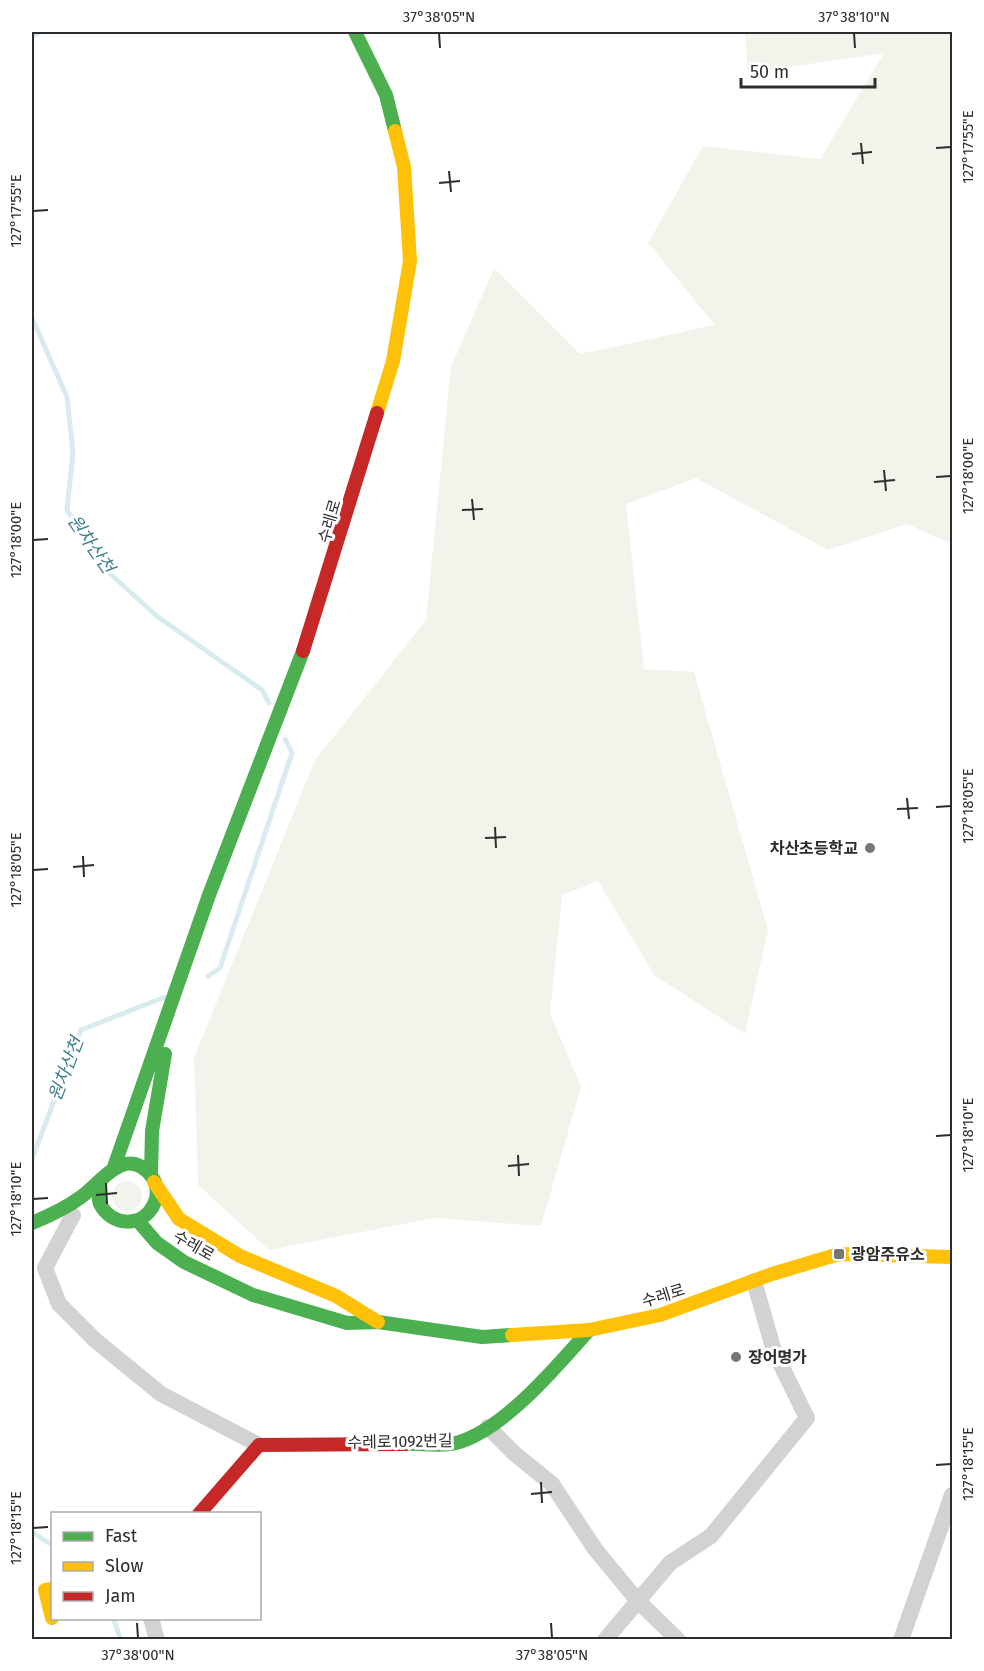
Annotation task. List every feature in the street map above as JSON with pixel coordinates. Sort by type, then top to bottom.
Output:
[{"type":"main road","name":"수레로","points":[[114,1167],[128,1121],[172,1007],[209,895],[313,626],[393,361],[410,261],[404,166],[386,94],[355,32]]},
{"type":"main road","name":"수레로","points":[[172,1007],[152,1131],[153,1179],[179,1220],[240,1256],[336,1296],[378,1322]]},
{"type":"main road","points":[[134,1165],[153,1179],[157,1194],[155,1205],[148,1215],[138,1221],[124,1224],[111,1219],[83,1215],[36,1222],[81,1198],[114,1167],[134,1165]]},
{"type":"main road","points":[[100,1181],[99,1202],[111,1219]]},
{"type":"main road","name":"수레로","points":[[138,1221],[157,1243],[184,1262],[253,1295],[347,1323],[378,1322],[482,1337],[589,1330],[660,1315],[754,1281],[839,1254],[952,1257]]},
{"type":"main road","name":"수레로1092번길","points":[[259,1445],[455,1443],[502,1419],[589,1330]]},
{"type":"main road","points":[[201,1512],[259,1445]]},
{"type":"main road","points":[[40,1589],[51,1615]]},
{"type":"street","points":[[83,1215],[45,1268],[59,1304],[95,1340],[161,1394],[259,1445]]},
{"type":"street","points":[[605,1640],[670,1563],[711,1536],[807,1418],[774,1352],[754,1281]]},
{"type":"street","points":[[488,1427],[515,1454],[552,1484],[595,1549],[637,1600],[678,1640]]},
{"type":"street","points":[[900,1640],[952,1495]]},
{"type":"street","points":[[152,1620],[157,1640]]},
{"type":"shaded area","points":[[745,32],[952,32],[952,544],[907,524],[828,550],[696,478],[626,504],[644,669],[694,672],[768,930],[745,1034],[654,975],[598,881],[562,895],[550,1013],[581,1087],[541,1226],[434,1218],[269,1250],[198,1185],[194,1058],[315,760],[426,620],[451,367],[494,268],[580,354],[715,325],[648,243],[703,146],[820,159],[884,53],[748,73]]},
{"type":"shaded area","points":[[127,1181],[138,1185],[142,1196],[138,1207],[127,1211],[116,1207],[112,1196],[116,1185]]},
{"type":"waterway","name":"원차산천","points":[[32,37],[40,32]]},
{"type":"waterway","name":"원차산천","points":[[32,318],[67,397],[73,453],[67,510],[107,571],[158,617],[262,690],[269,703]]},
{"type":"waterway","name":"원차산천","points":[[208,976],[220,968],[292,753],[285,739]]},
{"type":"waterway","name":"원차산천","points":[[32,1159],[81,1030],[165,997]]},
{"type":"waterway","points":[[32,1532],[51,1544]]},
{"type":"waterway","points":[[114,1620],[121,1640]]},
{"type":"traffic: fast","points":[[355,32],[386,95],[395,131]]},
{"type":"traffic: fast","points":[[114,1167],[209,895],[303,651]]},
{"type":"traffic: fast","points":[[151,1175],[152,1131],[165,1054]]},
{"type":"traffic: fast","points":[[32,1223],[75,1201],[106,1175],[124,1164],[142,1167],[152,1177],[157,1194],[155,1201],[143,1217],[135,1221],[119,1220],[105,1212],[99,1202],[100,1181]]},
{"type":"traffic: fast","points":[[138,1221],[157,1243],[184,1262],[253,1295],[347,1323],[378,1322],[482,1337],[512,1335]]},
{"type":"traffic: fast","points":[[405,1444],[456,1443],[493,1425],[528,1395],[589,1330]]},
{"type":"traffic: slow","points":[[377,413],[393,361],[410,261],[404,167],[395,131]]},
{"type":"traffic: slow","points":[[154,1182],[179,1219],[240,1256],[336,1296],[378,1322]]},
{"type":"traffic: slow","points":[[512,1335],[589,1330],[660,1315],[772,1274],[839,1254],[952,1257]]},
{"type":"traffic: slow","points":[[51,1589],[45,1590],[51,1614]]},
{"type":"traffic: jam","points":[[303,651],[377,413]]},
{"type":"traffic: jam","points":[[201,1512],[259,1445],[405,1444]]},
{"type":"place","name":"차산초등학교","points":[[870,848]]},
{"type":"place","name":"광암주유소","points":[[839,1254]]},
{"type":"place","name":"장어명가","points":[[736,1357]]}]
